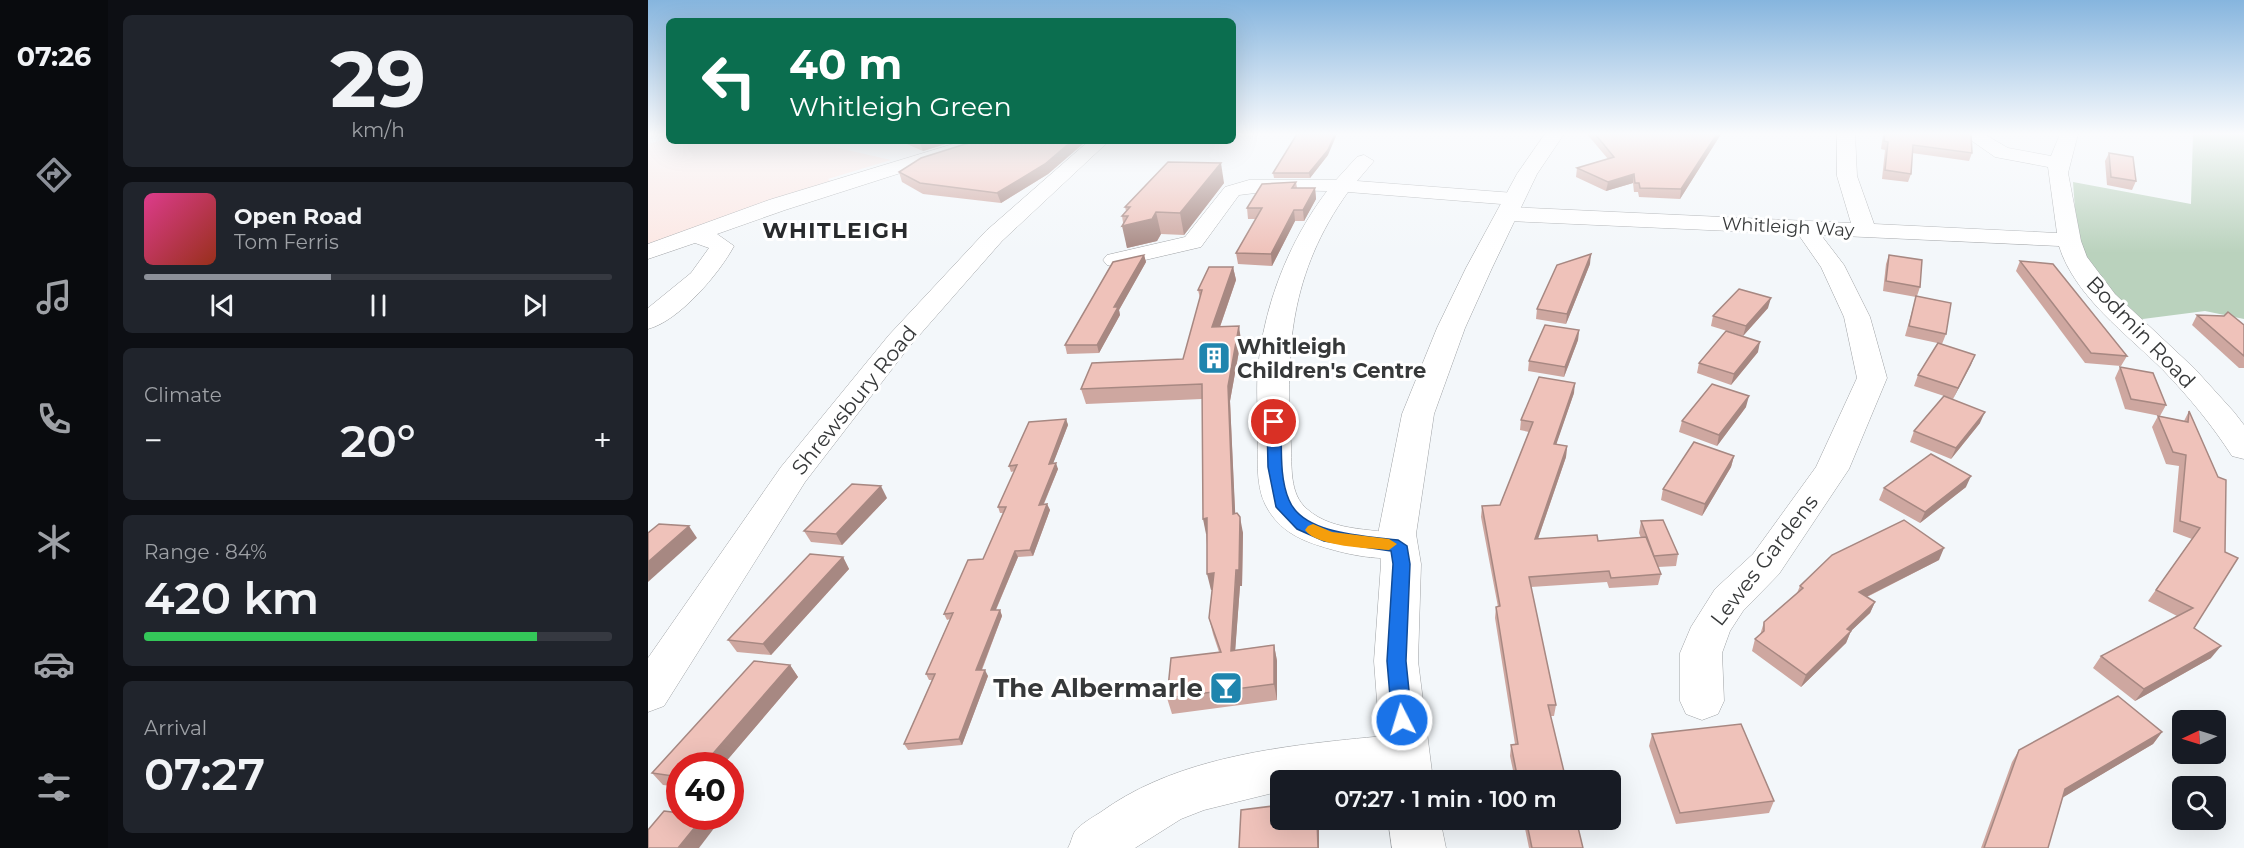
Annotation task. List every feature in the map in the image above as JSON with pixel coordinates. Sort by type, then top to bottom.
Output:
[{"type":"street","points":[[648,252],[873,174]]},
{"type":"street","name":"Shrewsbury Road","points":[[648,693],[792,475],[899,341],[994,236],[1064,174]]},
{"type":"street","name":"Whitleigh Way","points":[[1115,260],[1193,242],[1201,235],[1232,191],[1242,186],[1348,174]]},
{"type":"street","points":[[1353,174],[1311,237],[1285,301],[1273,364],[1275,467],[1282,504],[1303,525],[1329,537],[1398,546]]},
{"type":"street","name":"Whitleigh Way","points":[[1356,174],[1511,206],[1809,228],[2068,240]]},
{"type":"street","points":[[1094,848],[1115,829],[1149,808],[1193,789],[1252,774],[1406,768],[1396,661],[1401,564],[1397,534],[1418,414],[1455,318],[1527,174]]},
{"type":"street","points":[[1847,174],[1864,231]]},
{"type":"street","name":"Bodmin Road","points":[[2058,174],[2068,240],[2086,276],[2184,374],[2244,449]]},
{"type":"street","name":"Lewes Gardens","points":[[1702,701],[1701,653],[1711,627],[1729,600],[1766,564],[1832,469],[1872,378],[1857,316],[1832,265],[1810,238],[1809,228]]},
{"type":"street","points":[[648,321],[700,277],[716,258],[722,246],[709,238],[692,235]]},
{"type":"street","points":[[1416,830],[1419,848]]},
{"type":"shaded area","points":[[648,174],[846,174],[828,179],[831,181],[648,245]]},
{"type":"green space","points":[[2192,174],[2244,174],[2244,319],[2205,311],[2135,320],[2079,265],[2073,182],[2191,204]]},
{"type":"building","points":[[902,174],[1029,174],[997,193],[920,183]]},
{"type":"building","points":[[1157,174],[1212,174],[1180,213],[1156,212],[1152,219],[1122,226],[1128,216],[1122,216],[1130,207],[1125,207]]},
{"type":"building","points":[[1589,174],[1691,174],[1681,189],[1640,188],[1639,183],[1635,183],[1634,174],[1608,182]]},
{"type":"building","points":[[2111,174],[2135,174],[2136,181],[2111,177]]},
{"type":"building","points":[[1296,182],[1292,188],[1315,188],[1303,210],[1294,210],[1271,254],[1236,253],[1262,208],[1247,208],[1262,184]]},
{"type":"building","points":[[1591,254],[1567,314],[1537,309],[1557,265]]},
{"type":"building","points":[[1144,255],[1114,307],[1118,307],[1097,345],[1065,345],[1113,262]]},
{"type":"building","points":[[1889,255],[1922,260],[1920,287],[1886,281]]},
{"type":"building","points":[[2020,261],[2053,264],[2127,356],[2091,353]]},
{"type":"building","points":[[1209,267],[1233,267],[1212,327],[1239,326],[1228,386],[1233,514],[1237,513],[1240,517],[1239,570],[1236,570],[1231,651],[1274,645],[1274,684],[1167,698],[1171,658],[1221,652],[1209,618],[1214,573],[1207,574],[1207,518],[1203,519],[1202,384],[1081,389],[1092,363],[1183,359],[1202,290],[1198,290]]},
{"type":"building","points":[[1739,289],[1771,298],[1746,326],[1713,316]]},
{"type":"building","points":[[1916,296],[1951,303],[1946,334],[1909,326]]},
{"type":"building","points":[[2228,312],[2244,325],[2244,356],[2197,315],[2224,316]]},
{"type":"building","points":[[1545,325],[1579,330],[1565,367],[1529,361]]},
{"type":"building","points":[[1726,331],[1760,342],[1734,374],[1699,363]]},
{"type":"building","points":[[1938,343],[1975,355],[1958,388],[1918,375]]},
{"type":"building","points":[[2120,367],[2153,373],[2166,405],[2131,399]]},
{"type":"building","points":[[1539,377],[1575,383],[1554,444],[1567,446],[1535,539],[1597,535],[1598,541],[1646,537],[1661,574],[1611,578],[1609,571],[1529,577],[1556,705],[1548,705],[1564,770],[1516,770],[1511,745],[1518,744],[1496,607],[1500,606],[1482,506],[1500,505],[1533,422],[1521,420]]},
{"type":"building","points":[[1712,384],[1749,396],[1719,435],[1682,421]]},
{"type":"building","points":[[1944,396],[1985,412],[1956,448],[1914,431]]},
{"type":"building","points":[[2189,411],[2218,477],[2226,480],[2225,552],[2238,558],[2194,628],[2221,646],[2144,689],[2101,656],[2193,608],[2156,590],[2200,528],[2180,521],[2186,455],[2173,452],[2158,416],[2188,422]]},
{"type":"building","points":[[1066,419],[1049,464],[1056,463],[1039,505],[1047,504],[1030,550],[1015,551],[991,610],[1000,610],[976,670],[985,670],[959,739],[904,744],[935,674],[926,674],[953,613],[944,614],[968,560],[983,559],[1006,507],[998,507],[1017,465],[1009,466],[1029,422]]},
{"type":"building","points":[[1694,442],[1734,456],[1705,504],[1663,489]]},
{"type":"building","points":[[1931,454],[1971,476],[1925,512],[1884,488]]},
{"type":"building","points":[[852,484],[881,486],[836,534],[804,531]]},
{"type":"building","points":[[1663,520],[1678,554],[1654,556],[1641,521]]},
{"type":"building","points":[[1904,520],[1944,548],[1859,592],[1875,602],[1847,629],[1851,631],[1806,675],[1755,639],[1764,631],[1764,622],[1803,588],[1800,586],[1832,555]]},
{"type":"building","points":[[659,524],[689,526],[648,562],[648,533]]},
{"type":"building","points":[[810,554],[843,557],[763,644],[728,640]]},
{"type":"building","points":[[754,661],[790,665],[714,752],[671,752]]},
{"type":"building","points":[[2118,696],[2162,732],[2065,789],[2048,848],[1984,848],[2019,750]]},
{"type":"building","points":[[1741,724],[1774,801],[1680,813],[1652,734]]},
{"type":"building","points":[[666,758],[666,775],[652,773]]},
{"type":"building","points":[[1270,806],[1270,830],[1317,830],[1318,848],[1239,848],[1241,810]]},
{"type":"building","points":[[664,811],[666,811],[666,830],[693,830],[678,848],[648,848],[648,830]]},
{"type":"building","points":[[1528,830],[1579,830],[1583,848],[1532,848]]},
{"type":"slow traffic","points":[[1313,530],[1329,537],[1389,544]]},
{"type":"place","name":"Whitleigh Children's Centre","points":[[1214,358]]},
{"type":"place","name":"The Albermarle","points":[[1226,688]]},
{"type":"district","name":"WHITLEIGH","points":[[836,230]]},
{"type":"route","points":[[1274,422],[1275,467],[1282,504],[1303,525],[1329,537],[1398,546],[1401,564],[1396,661],[1402,720]]}]
